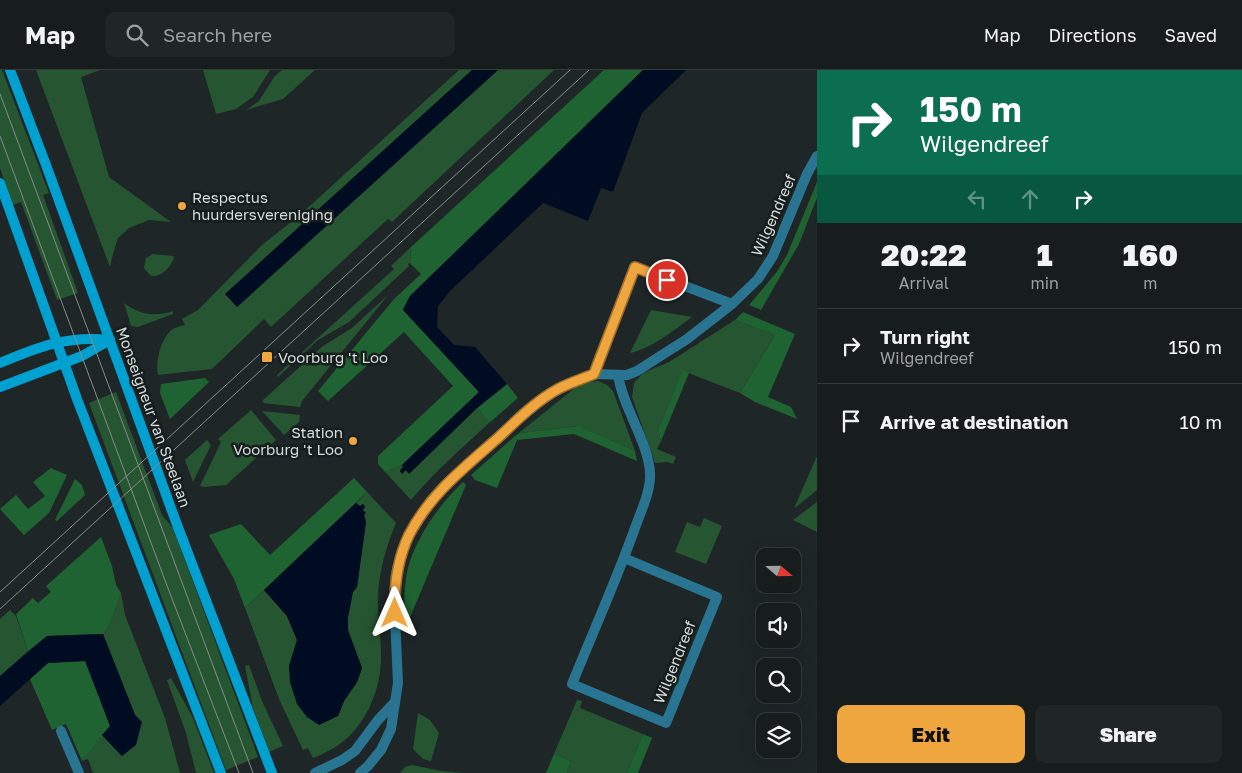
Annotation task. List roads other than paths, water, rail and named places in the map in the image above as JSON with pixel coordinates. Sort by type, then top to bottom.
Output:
[{"type":"main road","name":"Monseigneur van Steelaan","points":[[10,70],[176,522],[272,773]]},
{"type":"main road","points":[[0,183],[77,399],[221,773]]},
{"type":"main road","points":[[0,363],[57,342],[91,338],[110,340]]},
{"type":"main road","points":[[0,387],[82,356],[110,340]]},
{"type":"street","name":"Wilgendreef","points":[[360,773],[382,750],[391,729],[398,683],[394,594],[396,573],[408,536],[432,499],[448,482],[537,404],[558,389],[594,374],[627,375],[637,371],[687,339],[732,304],[758,279],[773,256],[807,174],[817,156]]},
{"type":"street","points":[[594,374],[635,267],[732,304]]},
{"type":"street","name":"Wilgendreef","points":[[618,375],[620,387],[645,451],[651,475],[647,496],[624,558],[572,684],[666,723],[717,597],[624,558]]},
{"type":"street","points":[[315,773],[342,760],[355,751],[378,720],[394,703]]},
{"type":"street","points":[[61,731],[79,773]]},
{"type":"water","points":[[472,70],[498,70],[237,307],[225,294]]},
{"type":"water","points":[[643,70],[686,70],[642,113],[613,192],[601,188],[588,221],[543,203],[450,291],[438,306],[437,327],[454,345],[475,347],[507,384],[477,408],[409,474],[406,470],[402,474],[400,471],[403,467],[402,465],[479,392],[403,310],[410,296]]},
{"type":"water","points":[[356,503],[360,506],[363,504],[365,507],[363,510],[366,513],[364,515],[366,522],[357,587],[353,592],[348,617],[348,630],[362,668],[357,682],[344,701],[338,716],[319,725],[307,717],[297,704],[290,682],[289,666],[297,640],[287,616],[264,590]]},
{"type":"water","points":[[103,634],[135,715],[142,722],[136,745],[122,756],[102,735],[110,726],[85,661],[48,663],[0,706],[0,676],[47,636]]},
{"type":"tram line","points":[[0,592],[570,70]]},
{"type":"tram line","points":[[0,609],[589,70]]},
{"type":"tram line","points":[[0,94],[253,773]]},
{"type":"tram line","points":[[0,136],[166,583],[239,773]]},
{"type":"place","name":"Respectus huurdersvereniging","points":[[182,206]]},
{"type":"place","name":"Voorburg 't Loo","points":[[267,357]]},
{"type":"place","name":"Station Voorburg 't Loo","points":[[353,441]]}]
